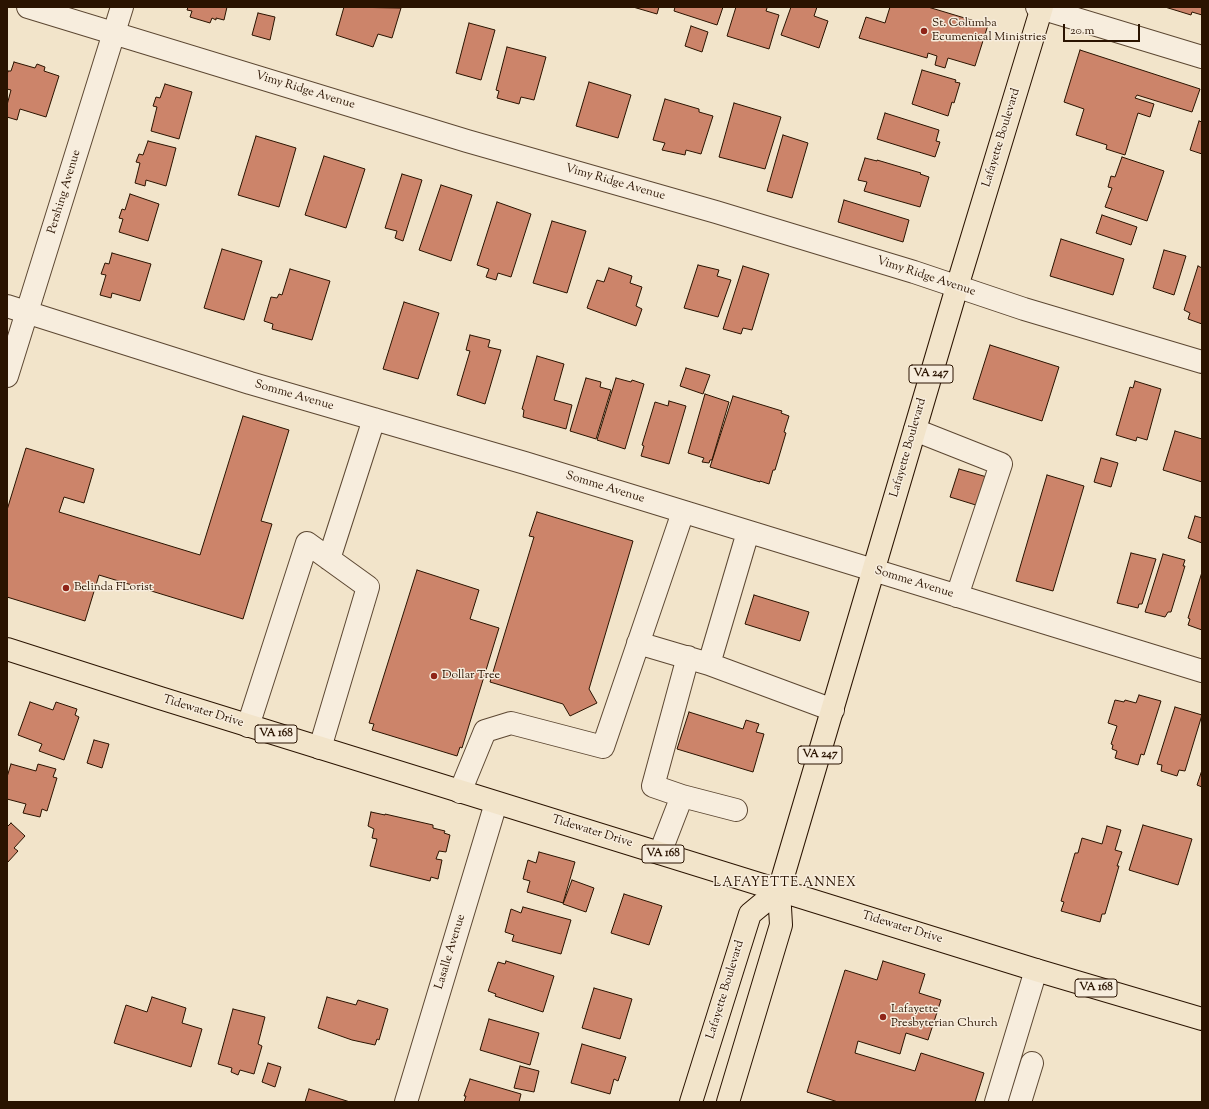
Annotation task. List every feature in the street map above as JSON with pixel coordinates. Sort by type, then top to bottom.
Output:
[{"type":"main road","name":"Lafayette Boulevard","points":[[728,1102],[782,925],[779,890],[1040,8]]},
{"type":"main road","name":"Tidewater Drive","points":[[7,650],[1036,970],[1202,1019]]},
{"type":"main road","name":"Lafayette Boulevard","points":[[691,1102],[750,914],[779,890]]},
{"type":"street","name":"Vimy Ridge Avenue","points":[[28,7],[459,139],[732,217],[914,272],[1024,309],[1202,362]]},
{"type":"street","name":"Pershing Avenue","points":[[7,376],[17,309],[122,7]]},
{"type":"street","points":[[1040,8],[1202,57]]},
{"type":"street","name":"Somme Avenue","points":[[17,309],[250,383],[518,461],[1202,671]]},
{"type":"street","points":[[329,559],[374,419]]},
{"type":"street","points":[[915,430],[1002,464],[957,596]]},
{"type":"street","points":[[460,792],[485,731],[511,723],[602,747],[683,512]]},
{"type":"street","points":[[709,664],[748,532]]},
{"type":"street","points":[[248,726],[307,543],[368,587],[320,748]]},
{"type":"street","points":[[638,643],[709,664],[833,710]]},
{"type":"street","points":[[688,657],[654,786],[682,796],[736,810]]},
{"type":"street","points":[[660,853],[682,796]]},
{"type":"street","name":"Lasalle Avenue","points":[[406,1102],[496,802]]},
{"type":"street","points":[[996,1102],[1036,970]]},
{"type":"street","points":[[1020,1102],[1032,1063]]},
{"type":"building","points":[[188,7],[227,7],[224,20],[216,18],[216,20],[212,18],[210,23],[190,17],[192,11],[187,10]]},
{"type":"building","points":[[344,7],[401,8],[392,38],[378,34],[373,47],[336,35]]},
{"type":"building","points":[[633,7],[659,7],[657,14]]},
{"type":"building","points":[[675,7],[723,7],[717,25],[674,11]]},
{"type":"building","points":[[736,7],[766,7],[766,11],[779,15],[769,49],[727,36]]},
{"type":"building","points":[[791,7],[817,7],[814,16],[828,21],[819,48],[781,35]]},
{"type":"building","name":"St. Columba Ecumenical Ministries","points":[[890,7],[928,7],[988,25],[975,66],[948,58],[945,68],[935,65],[937,56],[928,53],[927,58],[859,38],[866,17],[885,23]]},
{"type":"building","points":[[1165,7],[1202,7],[1202,15],[1192,12],[1191,15]]},
{"type":"building","points":[[258,13],[275,17],[270,40],[252,35]]},
{"type":"building","points":[[469,23],[495,30],[481,80],[456,73]]},
{"type":"building","points":[[691,26],[708,32],[702,52],[685,46]]},
{"type":"building","points":[[507,47],[546,57],[534,100],[521,97],[519,104],[497,98],[499,91],[496,90]]},
{"type":"building","points":[[1080,50],[1200,89],[1192,112],[1137,95],[1135,98],[1154,104],[1150,117],[1138,113],[1125,155],[1106,149],[1107,145],[1076,135],[1084,109],[1064,102]]},
{"type":"building","points":[[14,62],[35,68],[37,64],[45,67],[44,71],[59,76],[46,117],[20,109],[17,120],[7,117],[7,105],[11,90],[7,89],[7,75],[8,71],[11,71]]},
{"type":"building","points":[[922,70],[956,80],[955,82],[960,83],[948,116],[912,104]]},
{"type":"building","points":[[589,82],[631,95],[618,138],[576,126]]},
{"type":"building","points":[[165,84],[192,92],[179,139],[151,131],[157,107],[153,106],[156,97],[160,98]]},
{"type":"building","points":[[665,99],[699,109],[699,112],[713,116],[701,154],[686,150],[685,155],[662,150],[665,143],[653,140]]},
{"type":"building","points":[[734,103],[781,117],[765,169],[719,157]]},
{"type":"building","points":[[885,113],[939,130],[936,141],[940,142],[935,157],[877,139]]},
{"type":"building","points":[[1199,121],[1202,122],[1202,154],[1190,150]]},
{"type":"building","points":[[783,135],[808,143],[792,198],[767,191]]},
{"type":"building","points":[[256,136],[296,148],[279,207],[238,195]]},
{"type":"building","points":[[148,141],[176,148],[166,186],[146,180],[145,186],[135,183],[140,163],[136,162],[139,154],[143,155]]},
{"type":"building","points":[[324,156],[365,169],[346,228],[305,215]]},
{"type":"building","points":[[1122,157],[1164,171],[1147,221],[1105,207],[1112,188],[1108,187],[1111,176],[1115,177]]},
{"type":"building","points":[[865,158],[921,173],[920,174],[929,177],[920,207],[864,191],[867,182],[858,180]]},
{"type":"building","points":[[402,174],[422,180],[403,241],[395,238],[397,231],[385,228]]},
{"type":"building","points":[[441,185],[472,195],[451,261],[419,250]]},
{"type":"building","points":[[130,194],[159,204],[148,241],[119,232],[123,219],[119,218],[122,209],[125,210]]},
{"type":"building","points":[[844,200],[909,220],[903,242],[838,222]]},
{"type":"building","points":[[497,202],[531,214],[511,277],[498,273],[496,280],[486,277],[489,269],[477,265]]},
{"type":"building","points":[[1102,215],[1137,227],[1131,245],[1096,233]]},
{"type":"building","points":[[552,221],[586,231],[567,293],[533,283]]},
{"type":"building","points":[[1061,239],[1124,259],[1113,295],[1050,276]]},
{"type":"building","points":[[222,249],[262,261],[244,320],[204,308]]},
{"type":"building","points":[[1164,250],[1186,256],[1174,295],[1153,288]]},
{"type":"building","points":[[112,253],[151,264],[140,301],[112,293],[111,298],[100,295],[106,275],[101,274],[105,263],[109,264]]},
{"type":"building","points":[[698,265],[719,270],[717,276],[731,280],[718,317],[684,308]]},
{"type":"building","points":[[743,266],[769,274],[752,330],[743,328],[741,334],[723,329]]},
{"type":"building","points":[[1198,266],[1202,268],[1202,324],[1188,319],[1190,313],[1184,310]]},
{"type":"building","points":[[609,268],[632,276],[630,283],[642,287],[636,306],[642,309],[636,326],[587,308],[597,280],[604,282]]},
{"type":"building","points":[[290,269],[330,281],[312,340],[272,329],[273,324],[264,321],[271,297],[277,298],[279,294],[282,295]]},
{"type":"building","points":[[404,302],[439,313],[418,379],[383,369]]},
{"type":"building","points":[[470,335],[490,340],[488,347],[501,350],[485,404],[457,395],[470,351],[466,350]]},
{"type":"building","points":[[990,345],[1059,367],[1042,421],[973,399]]},
{"type":"building","points":[[537,356],[564,364],[554,400],[572,405],[566,429],[523,417],[524,410],[522,409]]},
{"type":"building","points":[[686,368],[710,375],[703,394],[680,386]]},
{"type":"building","points":[[586,378],[601,382],[600,387],[611,390],[596,439],[570,431]]},
{"type":"building","points":[[616,378],[631,382],[632,380],[644,384],[625,449],[597,440]]},
{"type":"building","points":[[1135,381],[1161,389],[1147,440],[1137,437],[1136,441],[1116,435],[1130,387],[1133,388]]},
{"type":"building","points":[[705,394],[729,402],[712,460],[710,460],[709,463],[702,462],[704,458],[688,453]]},
{"type":"building","points":[[733,396],[782,411],[781,413],[789,416],[784,432],[786,433],[775,470],[773,470],[769,484],[710,467]]},
{"type":"building","points":[[669,401],[686,406],[669,464],[641,456],[644,446],[642,445],[655,402],[668,406]]},
{"type":"building","points":[[243,416],[289,430],[261,521],[272,524],[243,619],[99,575],[85,621],[7,597],[7,510],[26,448],[94,469],[84,503],[64,497],[59,512],[200,555]]},
{"type":"building","points":[[1175,431],[1202,439],[1202,482],[1163,470]]},
{"type":"building","points":[[1101,458],[1118,463],[1111,487],[1094,482]]},
{"type":"building","points":[[959,469],[987,477],[979,506],[950,497]]},
{"type":"building","points":[[1047,475],[1084,486],[1053,591],[1016,581]]},
{"type":"building","points":[[537,512],[633,541],[589,689],[597,703],[570,716],[563,704],[490,682],[534,537],[529,536]]},
{"type":"building","points":[[1195,516],[1202,518],[1202,543],[1188,538]]},
{"type":"building","points":[[1131,553],[1156,559],[1142,604],[1139,604],[1138,608],[1117,603]]},
{"type":"building","points":[[1163,554],[1185,560],[1183,566],[1185,566],[1171,612],[1168,612],[1165,617],[1145,612]]},
{"type":"building","name":"Dollar Tree","points":[[417,570],[479,590],[470,619],[499,628],[462,748],[460,747],[457,756],[372,730],[374,724],[369,723]]},
{"type":"building","points":[[1202,572],[1202,630],[1188,625],[1190,619],[1188,618]]},
{"type":"building","points":[[754,595],[809,612],[800,641],[745,624]]},
{"type":"building","points":[[1139,695],[1161,701],[1144,755],[1141,754],[1138,765],[1115,758],[1117,751],[1112,749],[1113,745],[1111,744],[1117,726],[1108,723],[1115,700],[1124,702],[1125,700],[1136,703]]},
{"type":"building","points":[[30,702],[53,710],[56,702],[77,709],[75,715],[79,717],[64,760],[39,751],[42,744],[18,735]]},
{"type":"building","points":[[1175,707],[1202,715],[1185,771],[1179,770],[1177,776],[1161,771],[1162,765],[1157,764]]},
{"type":"building","points":[[689,712],[743,729],[746,720],[759,724],[756,732],[764,734],[753,772],[677,749]]},
{"type":"building","points":[[94,740],[109,744],[102,768],[87,763]]},
{"type":"building","points":[[11,764],[36,771],[38,764],[56,769],[53,777],[57,778],[47,811],[42,809],[40,817],[23,813],[26,804],[7,799],[7,777]]},
{"type":"building","points":[[1202,770],[1202,787],[1197,785]]},
{"type":"building","points":[[371,812],[433,825],[433,828],[445,831],[444,833],[450,835],[446,852],[439,851],[436,859],[442,860],[438,879],[431,877],[430,881],[370,866],[377,839],[372,838],[374,829],[368,826]]},
{"type":"building","points":[[11,823],[25,836],[14,848],[18,851],[7,863],[7,827]]},
{"type":"building","points":[[1143,825],[1192,839],[1178,885],[1129,870]]},
{"type":"building","points":[[1107,826],[1121,830],[1115,850],[1122,852],[1105,914],[1102,914],[1100,922],[1061,911],[1064,902],[1061,901],[1075,853],[1078,853],[1082,838],[1102,844]]},
{"type":"building","points":[[539,852],[575,862],[563,903],[527,892],[530,881],[523,879],[528,860],[536,863]]},
{"type":"building","points":[[572,880],[594,888],[586,912],[563,904]]},
{"type":"building","points":[[624,894],[662,906],[649,945],[611,933]]},
{"type":"building","points":[[523,907],[571,920],[561,954],[512,941],[514,935],[505,932],[511,909],[521,913]]},
{"type":"building","points":[[506,961],[554,976],[543,1012],[495,996],[496,994],[488,991],[498,962],[505,964]]},
{"type":"building","name":"Lafayette Presbyterian Church","points":[[883,961],[925,974],[919,993],[941,1000],[928,1040],[906,1033],[900,1054],[858,1041],[855,1053],[915,1071],[921,1053],[984,1073],[975,1102],[838,1102],[807,1092],[845,970],[877,980]]},
{"type":"building","points":[[594,988],[632,999],[620,1039],[582,1028]]},
{"type":"building","points":[[152,997],[186,1008],[182,1023],[202,1029],[191,1067],[114,1043],[126,1005],[147,1012]]},
{"type":"building","points":[[327,997],[356,1005],[358,1000],[388,1009],[379,1040],[377,1039],[375,1045],[352,1040],[318,1028]]},
{"type":"building","points":[[233,1009],[265,1017],[258,1044],[262,1046],[254,1074],[240,1070],[238,1075],[231,1072],[232,1068],[218,1064]]},
{"type":"building","points":[[489,1019],[539,1033],[530,1065],[480,1050]]},
{"type":"building","points":[[582,1044],[626,1057],[618,1081],[614,1079],[610,1094],[571,1083]]},
{"type":"building","points":[[268,1063],[281,1067],[275,1087],[262,1082]]},
{"type":"building","points":[[520,1066],[539,1071],[534,1092],[514,1088]]},
{"type":"building","points":[[470,1079],[521,1094],[519,1102],[464,1102],[466,1096],[464,1096]]},
{"type":"building","points":[[309,1089],[350,1102],[305,1102]]},
{"type":"place","name":"St. Columba Ecumenical Ministries","points":[[924,31]]},
{"type":"place","name":"Belinda FLorist","points":[[66,588]]},
{"type":"place","name":"Dollar Tree","points":[[434,676]]},
{"type":"place","name":"Lafayette Presbyterian Church","points":[[883,1017]]},
{"type":"district","name":"LAFAYETTE ANNEX","points":[[785,884]]}]
